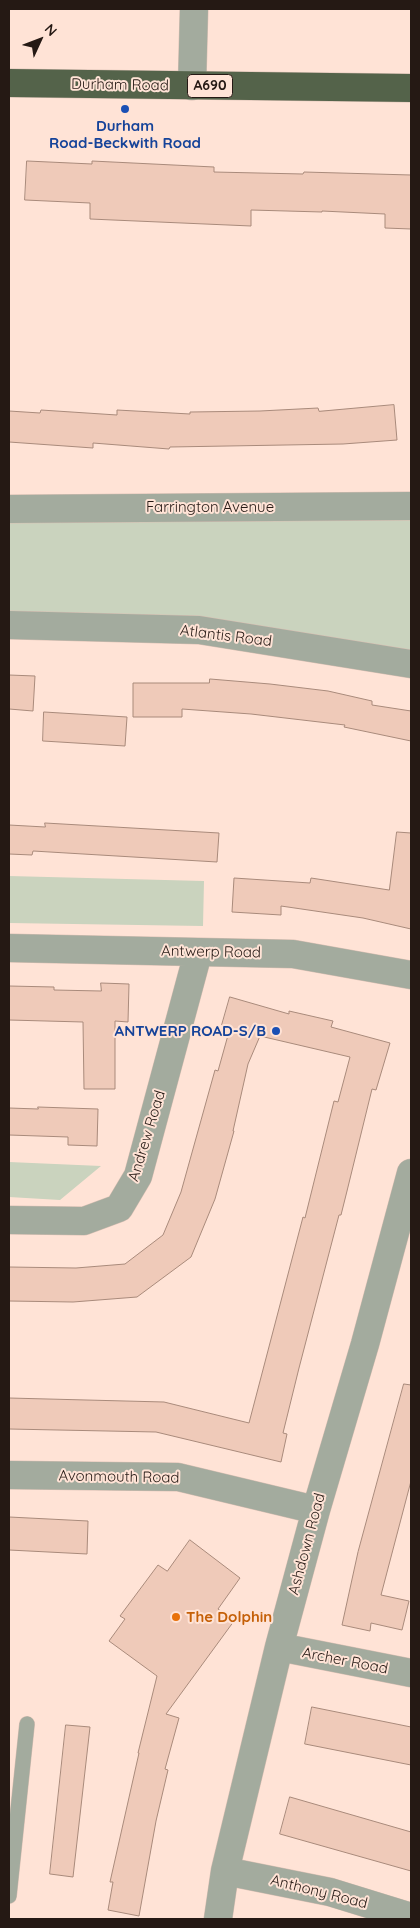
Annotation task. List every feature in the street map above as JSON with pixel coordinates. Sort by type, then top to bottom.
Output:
[{"type":"highway","name":"Durham Road","points":[[9,83],[411,88]]},
{"type":"street","points":[[192,86],[194,9]]},
{"type":"street","name":"Farrington Avenue","points":[[9,509],[411,506]]},
{"type":"street","name":"Atlantis Road","points":[[9,626],[199,630],[411,664]]},
{"type":"street","name":"Antwerp Road","points":[[9,948],[293,954],[411,975]]},
{"type":"street","name":"Andrew Road","points":[[9,1220],[84,1221],[119,1208],[138,1176],[198,952]]},
{"type":"street","name":"Ashdown Road","points":[[218,1919],[225,1871],[279,1647],[316,1510],[365,1344],[411,1173]]},
{"type":"street","name":"Avonmouth Road","points":[[9,1475],[178,1476],[316,1510]]},
{"type":"street","name":"Archer Road","points":[[279,1647],[411,1673]]},
{"type":"street","name":"Anthony Road","points":[[225,1871],[330,1892],[411,1917]]},
{"type":"lane","points":[[9,1896],[27,1724]]},
{"type":"green space","points":[[411,506],[411,664],[9,625],[9,509]]},
{"type":"green space","points":[[9,876],[204,881],[203,926],[9,923]]},
{"type":"green space","points":[[9,1162],[101,1166],[60,1200],[9,1197]]},
{"type":"building","points":[[27,161],[92,164],[92,161],[214,167],[214,172],[411,175],[411,229],[385,228],[385,214],[322,211],[251,210],[251,226],[90,219],[90,203],[25,200]]},
{"type":"building","points":[[394,405],[397,440],[343,444],[170,447],[169,449],[93,443],[93,448],[9,442],[9,411],[40,413],[41,410],[117,415],[117,410],[190,414],[190,412],[318,408],[319,411]]},
{"type":"building","points":[[9,675],[35,676],[33,711],[9,709]]},
{"type":"building","points":[[210,679],[328,691],[372,701],[372,705],[411,711],[411,741],[344,727],[345,725],[251,714],[182,709],[182,717],[133,717],[133,683],[209,683]]},
{"type":"building","points":[[44,712],[127,717],[125,746],[43,741]]},
{"type":"building","points":[[45,823],[219,833],[217,862],[33,851],[32,855],[9,854],[9,825],[45,827]]},
{"type":"building","points":[[397,832],[411,833],[411,929],[363,918],[281,906],[281,915],[232,912],[234,878],[310,883],[311,878],[389,890]]},
{"type":"building","points":[[101,983],[129,984],[128,1022],[115,1021],[115,1089],[84,1089],[83,1022],[9,1020],[9,986],[54,987],[54,990],[101,991]]},
{"type":"building","points":[[230,997],[289,1014],[289,1011],[333,1021],[331,1027],[390,1043],[376,1090],[372,1089],[341,1215],[339,1215],[299,1368],[283,1433],[287,1434],[281,1462],[156,1432],[9,1429],[9,1398],[164,1402],[249,1423],[303,1217],[305,1218],[334,1101],[338,1102],[350,1057],[260,1036],[248,1064],[234,1131],[215,1199],[191,1257],[137,1297],[73,1302],[9,1301],[9,1267],[76,1268],[125,1264],[163,1235],[181,1192],[215,1070],[218,1071],[230,1028],[222,1025]]},
{"type":"building","points":[[38,1107],[98,1109],[97,1146],[68,1145],[68,1137],[9,1135],[9,1108],[38,1109]]},
{"type":"building","points":[[404,1384],[411,1385],[411,1481],[381,1595],[409,1601],[402,1630],[371,1623],[370,1631],[342,1625],[358,1552]]},
{"type":"building","points":[[9,1517],[88,1521],[87,1554],[9,1550]]},
{"type":"building","name":"The Dolphin","points":[[190,1540],[240,1578],[218,1609],[234,1621],[166,1714],[179,1718],[165,1769],[168,1770],[156,1821],[139,1916],[108,1910],[113,1882],[110,1882],[157,1676],[109,1641],[125,1619],[120,1616],[158,1565],[167,1571]]},
{"type":"building","points":[[312,1707],[411,1727],[411,1765],[305,1744]]},
{"type":"building","points":[[66,1725],[90,1727],[73,1877],[50,1874]]},
{"type":"building","points":[[290,1797],[411,1832],[411,1871],[280,1834]]},
{"type":"place","name":"Durham Road-Beckwith Road","points":[[125,109]]},
{"type":"place","name":"ANTWERP ROAD-S/B","points":[[276,1031]]},
{"type":"place","name":"The Dolphin","points":[[176,1617]]}]
